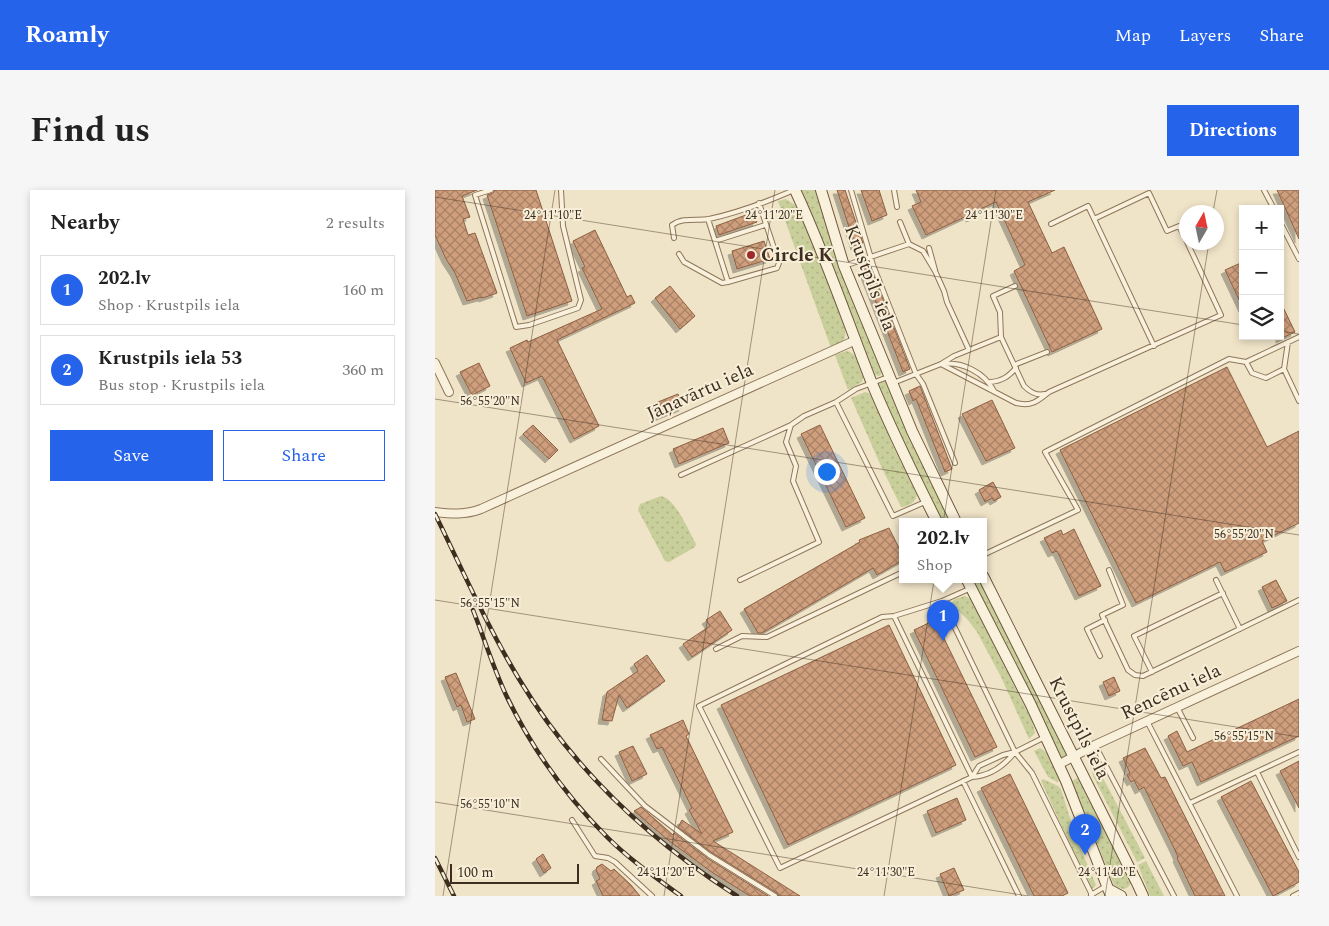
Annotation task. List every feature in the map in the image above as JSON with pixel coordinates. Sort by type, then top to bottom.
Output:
[{"type":"main road","name":"Krustpils iela","points":[[795,190],[817,238],[872,383],[935,518]]},
{"type":"main road","name":"Krustpils iela","points":[[821,190],[844,266],[912,431],[955,518]]},
{"type":"main road","name":"Krustpils iela","points":[[987,583],[1143,896]]},
{"type":"main road","name":"Krustpils iela","points":[[969,584],[1066,781],[1108,890]]},
{"type":"main road","points":[[1130,896],[1134,892],[1137,883]]},
{"type":"main road","points":[[1108,890],[1121,896]]},
{"type":"street","name":"Jāņavārtu iela","points":[[435,512],[456,515],[470,513],[856,340]]},
{"type":"street","points":[[435,363],[449,392]]},
{"type":"street","name":"Rencēnu iela","points":[[1058,764],[1299,651]]},
{"type":"lane","points":[[491,190],[475,195],[516,326],[529,326],[577,308],[581,300],[563,226],[561,190]]},
{"type":"lane","points":[[674,238],[671,225],[674,223],[685,220],[708,219],[795,190]]},
{"type":"lane","points":[[851,190],[871,257],[916,374],[929,399],[955,463]]},
{"type":"lane","points":[[894,190],[897,207]]},
{"type":"lane","points":[[1264,190],[1272,205]]},
{"type":"lane","points":[[1094,219],[1149,193],[1167,231],[1179,226]]},
{"type":"lane","points":[[679,254],[684,262],[723,283],[777,268],[779,263],[759,203]]},
{"type":"lane","points":[[1051,224],[1088,206],[1154,346]]},
{"type":"lane","points":[[708,219],[728,282]]},
{"type":"lane","points":[[900,222],[909,244],[923,251],[935,271],[969,350]]},
{"type":"lane","points":[[715,241],[765,225]]},
{"type":"lane","points":[[1284,230],[1299,259]]},
{"type":"lane","points":[[844,266],[909,244]]},
{"type":"lane","points":[[929,248],[935,271]]},
{"type":"lane","points":[[1015,286],[993,296],[1000,312],[1001,338],[1024,386],[1029,391],[1043,395],[1221,315],[1191,250]]},
{"type":"lane","points":[[987,553],[1078,510],[1045,452],[1229,359],[1246,362],[1299,337]]},
{"type":"lane","points":[[681,475],[791,425],[804,416],[836,402],[856,389],[872,383],[916,374],[941,364],[954,356],[1001,338]]},
{"type":"lane","points":[[1288,342],[1284,369],[1299,401]]},
{"type":"lane","points":[[990,382],[998,382],[1008,377],[1015,367],[1047,352]]},
{"type":"lane","points":[[1246,362],[1252,373],[1266,378],[1284,369]]},
{"type":"lane","points":[[941,364],[1005,398],[1023,405],[1035,403],[1049,392]]},
{"type":"lane","points":[[941,364],[966,366],[990,382],[994,391]]},
{"type":"lane","points":[[836,402],[893,516],[927,502]]},
{"type":"lane","points":[[740,580],[819,542],[793,481],[796,466],[786,442],[791,425]]},
{"type":"lane","points":[[1109,570],[1123,605],[1102,615],[1128,670],[1135,675],[1143,676],[1152,672],[1299,600]]},
{"type":"lane","points":[[716,649],[742,636],[767,637],[899,574]]},
{"type":"lane","points":[[1216,580],[1240,629]]},
{"type":"lane","points":[[969,584],[942,601],[894,616],[882,616],[699,706],[780,868],[963,781],[972,776],[979,766],[1003,755],[1015,752],[1045,737]]},
{"type":"lane","points":[[1152,672],[1134,636],[1223,593]]},
{"type":"lane","points":[[942,601],[1015,752],[1032,773],[1091,896],[1108,890]]},
{"type":"lane","points":[[894,616],[972,776]]},
{"type":"lane","points":[[1099,656],[1087,629],[1105,620]]},
{"type":"lane","points":[[1177,707],[1193,738]]},
{"type":"lane","points":[[1147,721],[1191,803],[1237,896]]},
{"type":"lane","points":[[1095,745],[1174,896]]},
{"type":"lane","points":[[972,776],[982,776],[1005,765],[1015,752]]},
{"type":"lane","points":[[1191,803],[1299,752]]},
{"type":"lane","points":[[601,759],[645,806],[709,855],[775,896]]},
{"type":"lane","points":[[1257,772],[1299,858]]},
{"type":"lane","points":[[963,781],[1019,896]]},
{"type":"lane","points":[[572,820],[595,856],[608,858],[615,862],[652,896]]},
{"type":"lane","points":[[1293,896],[1299,893]]},
{"type":"green space","points":[[799,190],[815,190],[851,297],[882,372],[880,376],[875,375],[814,221]]},
{"type":"green space","points":[[786,199],[795,205],[805,222],[844,324],[844,339],[831,348],[778,201]]},
{"type":"green space","points":[[846,351],[857,358],[863,373],[862,382],[848,390],[835,355]]},
{"type":"green space","points":[[885,380],[949,518],[941,518],[904,444],[878,383]]},
{"type":"green space","points":[[865,392],[873,395],[893,446],[917,494],[914,502],[907,506],[901,507],[851,398]]},
{"type":"green space","points":[[661,496],[666,498],[677,509],[696,544],[695,547],[669,562],[665,561],[638,510],[640,504]]},
{"type":"green space","points":[[973,583],[982,583],[1068,754],[1065,759],[1062,758]]},
{"type":"green space","points":[[965,596],[971,599],[1032,721],[1035,733],[1029,739],[1001,677],[977,632],[951,603],[955,599]]},
{"type":"green space","points":[[1040,748],[1050,758],[1061,780],[1057,782],[1048,777],[1034,751]]},
{"type":"green space","points":[[1098,758],[1105,772],[1101,774],[1145,858],[1137,862],[1093,776],[1090,763]]},
{"type":"green space","points":[[1079,777],[1131,883],[1126,888],[1121,889],[1114,885],[1072,781]]},
{"type":"green space","points":[[1043,779],[1061,789],[1076,838],[1096,885],[1091,890],[1041,781]]},
{"type":"green space","points":[[1146,861],[1164,896],[1150,896],[1138,865]]},
{"type":"building","points":[[435,190],[477,190],[462,196],[470,217],[463,219],[468,235],[475,233],[497,293],[467,301],[435,235]]},
{"type":"building","points":[[495,190],[536,190],[572,301],[527,316],[487,195]]},
{"type":"building","points":[[837,190],[845,190],[863,243],[855,246]]},
{"type":"building","points":[[861,190],[879,190],[887,215],[872,221]]},
{"type":"building","points":[[916,190],[1055,190],[1028,202],[1052,253],[1064,247],[1102,329],[1052,352],[1014,271],[1025,265],[996,202],[976,211],[978,215],[970,218],[969,215],[926,235],[912,206],[921,202]]},
{"type":"building","points":[[1277,190],[1299,190],[1299,239],[1284,205]]},
{"type":"building","points":[[754,212],[757,222],[719,235],[716,226]]},
{"type":"building","points":[[595,230],[627,297],[631,295],[635,303],[557,340],[599,426],[574,439],[542,376],[526,383],[510,348],[527,340],[528,342],[602,309],[582,268],[585,267],[573,241]]},
{"type":"building","name":"Circle K","points":[[764,241],[770,259],[737,269],[732,251]]},
{"type":"building","points":[[1239,264],[1239,300],[1225,270]]},
{"type":"building","points":[[870,266],[910,369],[903,372],[863,269]]},
{"type":"building","points":[[670,286],[695,316],[680,329],[655,298]]},
{"type":"building","points":[[1284,309],[1295,332],[1284,337]]},
{"type":"building","points":[[479,363],[490,386],[472,395],[460,372]]},
{"type":"building","points":[[1227,367],[1267,447],[1299,431],[1299,523],[1262,541],[1267,552],[1225,572],[1220,562],[1136,603],[1060,450]]},
{"type":"building","points":[[920,386],[952,469],[945,472],[916,399],[913,401],[909,391]]},
{"type":"building","points":[[678,394],[683,407],[658,417],[653,404]]},
{"type":"building","points":[[992,400],[1015,448],[986,461],[962,414]]},
{"type":"building","points":[[533,425],[558,450],[549,459],[523,434]]},
{"type":"building","points":[[820,425],[865,518],[846,527],[801,434]]},
{"type":"building","points":[[723,428],[729,443],[679,464],[673,449]]},
{"type":"building","points":[[993,482],[1001,497],[994,501],[992,498],[985,502],[979,490]]},
{"type":"building","points":[[889,528],[899,548],[899,562],[877,575],[873,568],[762,633],[758,633],[744,609],[860,542],[859,540]]},
{"type":"building","points":[[1074,529],[1101,586],[1079,596],[1057,551],[1052,553],[1044,538],[1061,530],[1063,535]]},
{"type":"building","points":[[1276,580],[1287,601],[1272,608],[1262,587]]},
{"type":"building","points":[[720,611],[732,630],[692,657],[683,644],[710,626],[706,620]]},
{"type":"building","points":[[935,620],[997,747],[975,757],[914,630]]},
{"type":"building","points":[[889,625],[956,765],[788,845],[721,705]]},
{"type":"building","points":[[647,655],[665,681],[627,708],[619,695],[612,721],[602,720],[607,692],[638,671],[634,664]]},
{"type":"building","points":[[456,673],[475,719],[467,722],[461,705],[457,707],[445,677]]},
{"type":"building","points":[[1114,677],[1120,691],[1109,696],[1103,682]]},
{"type":"building","points":[[1299,699],[1299,736],[1201,782],[1192,762],[1183,766],[1168,736],[1177,731],[1187,752]]},
{"type":"building","points":[[683,720],[689,734],[686,736],[733,832],[713,841],[800,896],[779,896],[711,852],[678,827],[682,820],[702,834],[689,810],[692,808],[662,747],[657,749],[650,735]]},
{"type":"building","points":[[633,746],[647,774],[632,781],[619,752]]},
{"type":"building","points":[[1145,748],[1161,778],[1165,777],[1225,896],[1195,896],[1144,787],[1139,790],[1134,780],[1131,782],[1127,775],[1130,773],[1123,758]]},
{"type":"building","points":[[1299,761],[1299,808],[1280,771]]},
{"type":"building","points":[[1010,774],[1068,893],[1062,896],[1034,896],[981,788]]},
{"type":"building","points":[[1251,781],[1299,872],[1299,882],[1273,896],[1221,797]]},
{"type":"building","points":[[957,798],[966,820],[936,833],[927,811]]},
{"type":"building","points":[[641,807],[673,835],[674,833],[707,858],[768,896],[750,896],[713,873],[668,840],[634,811]]},
{"type":"building","points":[[543,854],[551,868],[544,873],[536,859]]},
{"type":"building","points":[[602,864],[611,871],[614,869],[640,896],[603,896],[596,881],[600,879],[596,870],[597,867]]},
{"type":"building","points":[[954,868],[964,890],[949,896],[940,874]]},
{"type":"railway","points":[[435,514],[507,659],[540,712],[563,743],[615,800],[644,826],[673,851],[737,896]]},
{"type":"railway","points":[[473,610],[506,695],[550,770],[577,805],[615,845],[681,896]]},
{"type":"railway","points":[[435,858],[454,896]]},
{"type":"place","name":"Circle K","points":[[751,255]]},
{"type":"place","name":"202.lv","points":[[943,641]]},
{"type":"place","name":"Krustpils iela 53","points":[[1085,855]]}]
